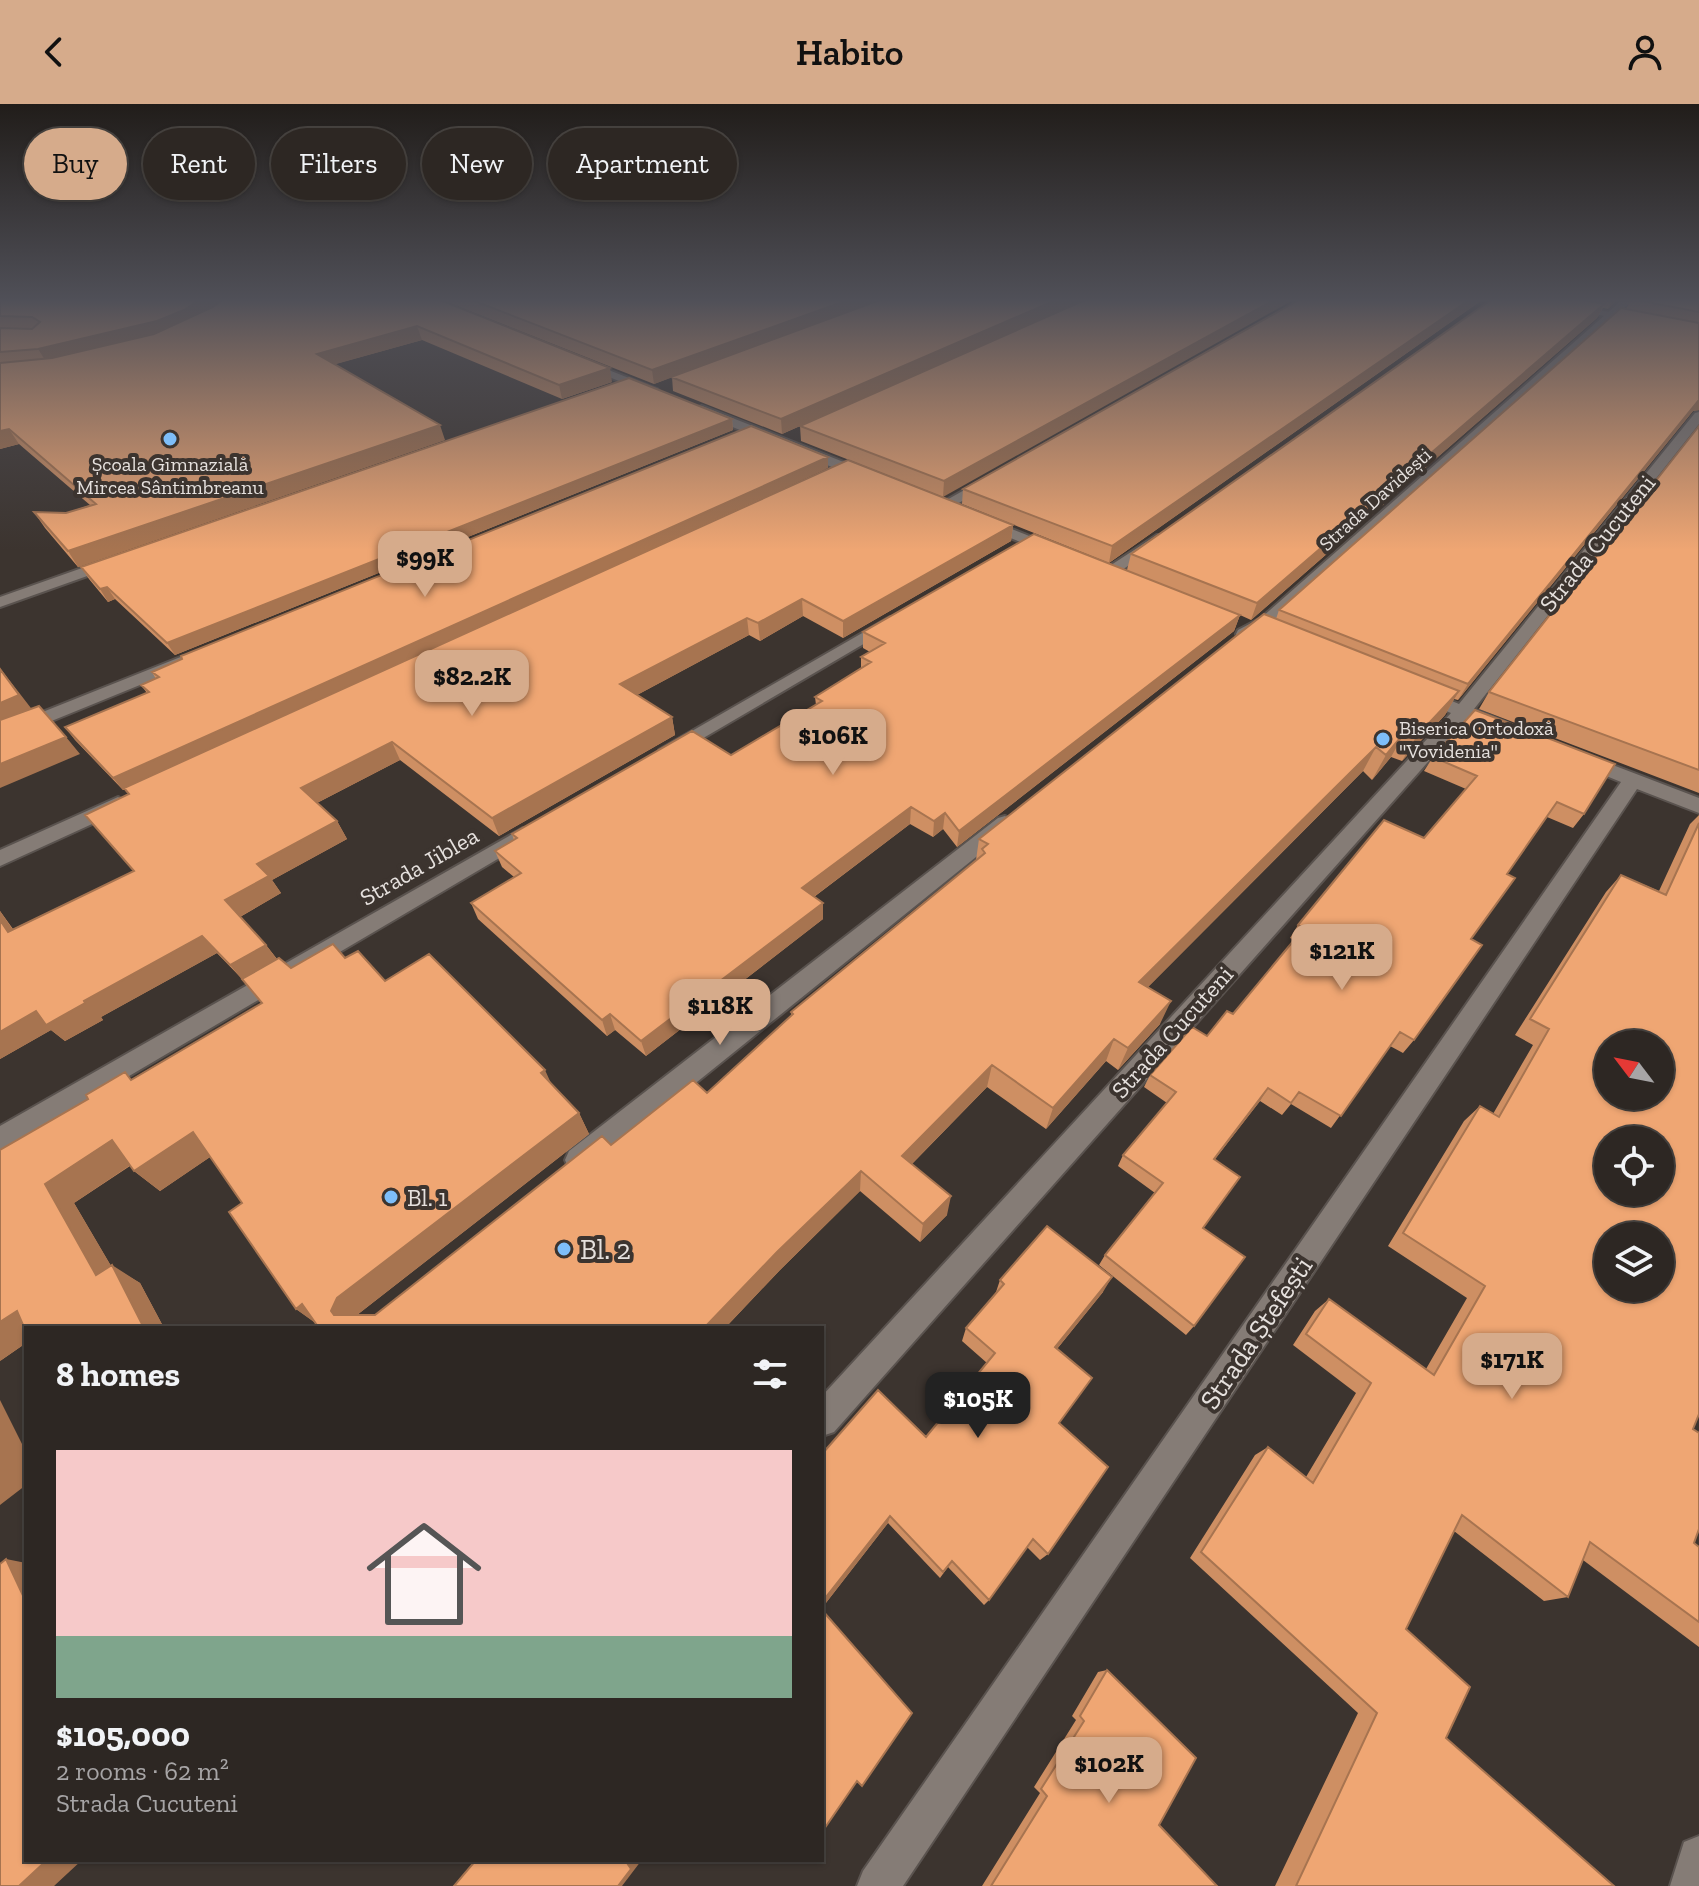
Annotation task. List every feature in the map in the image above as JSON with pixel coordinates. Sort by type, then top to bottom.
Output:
[{"type":"street","points":[[609,390],[629,383]]},
{"type":"street","points":[[635,383],[751,430],[786,440],[888,485]]},
{"type":"street","name":"Strada Davidești","points":[[1223,649],[1260,632],[1267,621],[1534,383]]},
{"type":"street","name":"Strada Cucuteni","points":[[824,1418],[1463,711],[1699,416]]},
{"type":"street","points":[[722,442],[751,430]]},
{"type":"street","points":[[819,481],[847,468]]},
{"type":"street","points":[[1006,470],[950,509],[1070,556]]},
{"type":"street","points":[[1110,572],[1172,529]]},
{"type":"street","points":[[1002,557],[1029,541]]},
{"type":"street","points":[[0,602],[134,555]]},
{"type":"street","points":[[647,763],[908,611]]},
{"type":"street","points":[[1228,619],[1260,632]]},
{"type":"street","points":[[0,736],[192,657]]},
{"type":"street","points":[[1407,689],[1519,734]]},
{"type":"street","points":[[1562,751],[1699,806]]},
{"type":"street","name":"Strada Ștefești","points":[[878,1886],[1633,780]]},
{"type":"street","points":[[0,859],[129,799]]},
{"type":"street","points":[[563,1174],[1024,807]]},
{"type":"street","name":"Strada Jiblea","points":[[0,1140],[537,827]]},
{"type":"street","points":[[1691,1886],[1699,1857]]},
{"type":"building","name":"Școala Gimnazială Mircea Sântimbreanu","points":[[0,383],[368,383],[440,425],[68,551],[34,512],[66,513],[96,504],[9,429],[0,431]]},
{"type":"building","points":[[614,383],[642,383],[732,419],[167,643],[107,587],[100,589],[81,567]]},
{"type":"building","points":[[687,383],[864,383],[781,419]]},
{"type":"building","points":[[897,383],[1122,383],[944,481],[800,426]]},
{"type":"building","points":[[1151,383],[1348,383],[1112,546],[963,489]]},
{"type":"building","points":[[1373,383],[1512,383],[1257,603],[1131,554]]},
{"type":"building","points":[[1536,383],[1699,383],[1699,400],[1468,684],[1279,610]]},
{"type":"building","points":[[751,426],[828,457],[113,778],[65,727],[149,692],[141,685],[159,677],[152,672],[182,659],[181,656]]},
{"type":"building","points":[[1699,426],[1699,770],[1489,692]]},
{"type":"building","points":[[848,460],[1013,525],[843,621],[802,599],[758,623],[747,618],[620,684],[672,717],[492,818],[392,742],[301,788],[337,821],[257,864],[269,876],[225,900],[266,945],[230,965],[202,936],[46,1025],[36,1011],[0,1032],[0,920],[8,932],[134,871],[85,815],[129,794],[124,788]]},
{"type":"building","points":[[1034,534],[1240,615],[959,831],[945,813],[934,821],[911,807],[802,888],[823,903],[641,1041],[610,1014],[602,1020],[471,903],[521,873],[495,851],[517,838],[512,834],[692,731],[731,755],[822,701],[815,697],[871,662],[861,657],[885,643],[863,632]]},
{"type":"building","points":[[1264,614],[1459,691],[1416,737],[1405,732],[1386,755],[1376,747],[1139,982],[1171,1001],[1128,1048],[1114,1039],[1053,1108],[992,1065],[902,1156],[951,1196],[923,1224],[861,1171],[706,1326],[318,1326],[302,1304],[296,1309],[229,1212],[242,1203],[193,1132],[134,1171],[112,1140],[45,1184],[96,1275],[112,1265],[143,1326],[24,1327],[17,1311],[0,1322],[0,1150],[88,1099],[86,1095],[125,1072],[131,1080],[262,1003],[242,979],[279,958],[291,968],[333,944],[345,958],[358,951],[385,981],[429,954],[545,1070],[541,1073],[579,1113],[337,1298],[331,1311],[334,1315],[375,1315],[602,1136],[611,1145],[693,1080],[707,1093],[793,1014],[791,1012],[985,853],[982,849],[988,844],[979,839]]},
{"type":"building","points":[[0,669],[19,695],[0,703]]},
{"type":"building","points":[[39,706],[66,737],[0,764],[0,720]]},
{"type":"building","points":[[1475,710],[1615,764],[1584,814],[1557,802],[1507,874],[1515,878],[1471,939],[1482,945],[1414,1040],[1400,1032],[1341,1116],[1299,1092],[1291,1103],[1268,1088],[1214,1159],[1240,1177],[1203,1228],[1245,1257],[1194,1326],[1105,1255],[1163,1183],[1123,1155],[1176,1092],[1150,1075],[1192,1027],[1207,1036],[1227,1011],[1233,1014],[1304,928],[1298,925],[1384,820],[1424,838],[1477,776],[1433,757]]},
{"type":"building","points":[[1699,823],[1699,1414],[1693,1429],[1699,1433],[1699,1529],[1694,1543],[1699,1547],[1699,1622],[1590,1542],[1568,1597],[1462,1515],[1406,1629],[1470,1687],[1446,1738],[1614,1886],[1296,1886],[1377,1713],[1201,1552],[1268,1447],[1313,1483],[1371,1383],[1306,1334],[1329,1299],[1434,1375],[1485,1286],[1403,1233],[1480,1106],[1499,1117],[1549,1029],[1530,1019],[1621,875],[1666,895]]},
{"type":"building","points":[[1047,1226],[1112,1277],[1055,1347],[1092,1378],[1059,1423],[1108,1467],[1048,1554],[1033,1539],[989,1600],[952,1561],[943,1572],[890,1516],[824,1599],[824,1452],[878,1390],[926,1437],[995,1353],[966,1328],[1004,1284],[1000,1280]]},
{"type":"building","points":[[6,1559],[24,1598],[24,1862],[45,1862],[19,1886],[0,1886],[0,1564]]},
{"type":"building","points":[[824,1612],[912,1713],[862,1786],[857,1781],[824,1829]]},
{"type":"building","points":[[1107,1670],[1196,1758],[1159,1825],[1217,1886],[991,1886],[1047,1796],[1041,1789],[1084,1721],[1080,1716]]},
{"type":"building","points":[[474,1862],[626,1862],[631,1869],[618,1886],[454,1886]]},
{"type":"place","name":"Școala Gimnazială Mircea Sântimbreanu","points":[[170,439]]},
{"type":"place","name":"Biserica Ortodoxă \"Vovidenia\"","points":[[1383,739]]},
{"type":"place","name":"Bl. 1","points":[[391,1197]]},
{"type":"place","name":"Bl. 2","points":[[564,1249]]}]
